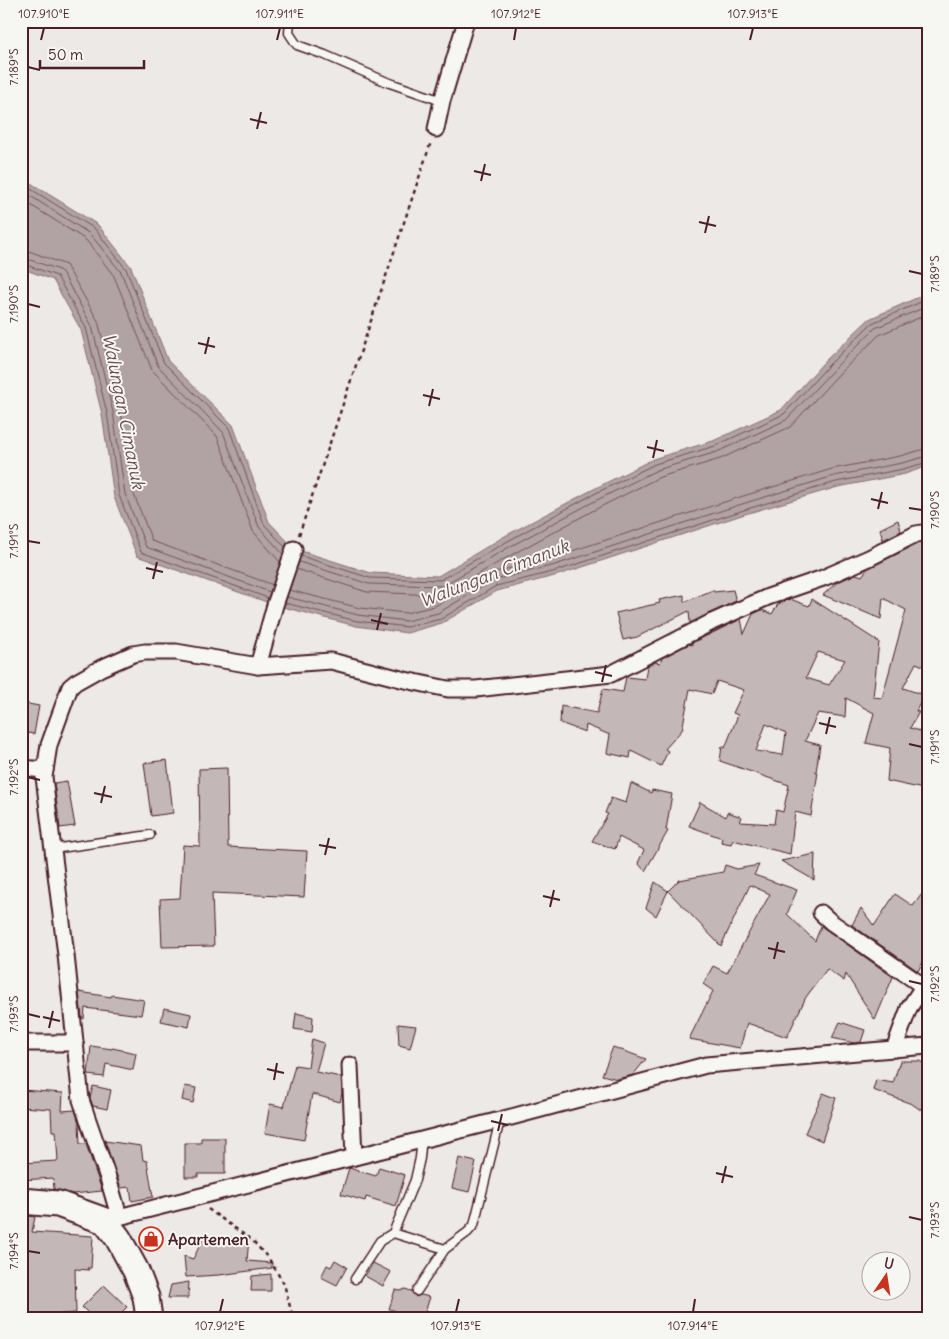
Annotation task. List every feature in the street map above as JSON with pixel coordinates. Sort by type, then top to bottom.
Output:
[{"type":"main road","points":[[21,1200],[58,1204],[112,1218],[118,1238],[136,1271],[146,1296],[149,1318]]},
{"type":"street","points":[[436,129],[442,101],[466,21]]},
{"type":"street","points":[[928,532],[916,534],[831,574],[768,597],[610,674],[476,689],[448,689],[331,661],[258,666],[176,652],[160,651],[133,654],[101,668],[70,687],[53,730],[45,762],[81,1100],[108,1178],[112,1218],[500,1120],[706,1065],[928,1046]]},
{"type":"street","points":[[258,666],[275,605],[294,549]]},
{"type":"street","points":[[21,768],[45,770]]},
{"type":"street","points":[[821,913],[831,922],[925,983],[905,1016],[894,1049]]},
{"type":"street","points":[[21,1043],[75,1043]]},
{"type":"street","points":[[350,1065],[354,1157]]},
{"type":"lane","points":[[290,21],[289,33],[297,45],[387,82],[442,101]]},
{"type":"lane","points":[[53,849],[150,835]]},
{"type":"lane","points":[[417,1291],[445,1249],[468,1232],[474,1225],[500,1120]]},
{"type":"lane","points":[[355,1279],[380,1241],[392,1232],[414,1180],[420,1158],[418,1141]]},
{"type":"lane","points":[[392,1232],[445,1249]]},
{"type":"path","points":[[294,549],[436,129]]},
{"type":"path","points":[[196,1198],[253,1241],[269,1259],[284,1284],[293,1318]]},
{"type":"water","name":"Walungan Cimanuk","points":[[21,177],[98,225],[131,267],[168,361],[233,425],[269,522],[295,549],[371,573],[438,576],[505,536],[653,459],[713,441],[781,410],[823,363],[869,319],[928,293],[928,466],[905,474],[838,487],[745,514],[558,575],[497,591],[442,623],[407,633],[356,626],[275,605],[137,556],[114,497],[102,414],[81,330],[53,280],[21,268]]},
{"type":"building","points":[[898,520],[901,531],[883,540],[880,529]]},
{"type":"building","points":[[928,542],[928,668],[916,663],[903,688],[924,695],[916,711],[919,712],[910,728],[923,732],[921,737],[928,739],[928,790],[887,781],[890,748],[866,743],[874,713],[846,698],[845,717],[818,713],[805,741],[820,745],[816,772],[818,772],[811,816],[795,812],[790,854],[733,840],[731,844],[721,842],[722,838],[689,826],[700,802],[726,817],[727,812],[742,817],[740,822],[774,824],[776,810],[783,812],[789,785],[720,761],[722,746],[725,748],[738,715],[733,713],[744,690],[717,681],[712,694],[690,689],[682,730],[665,749],[668,751],[661,766],[631,751],[630,758],[607,753],[610,735],[586,725],[585,732],[560,723],[561,706],[597,713],[603,689],[623,692],[626,677],[645,679],[647,666],[656,662],[660,663],[662,658],[689,644],[692,645],[692,643],[741,619],[744,634],[753,614],[762,610],[772,614],[778,604],[790,599],[809,606],[812,599],[879,642],[873,697],[882,698],[906,610],[883,598],[881,619],[823,595],[836,583],[856,574],[862,576],[867,569],[919,543]],"holes":[[[818,652],[845,660],[829,685],[806,678]],[[766,724],[786,733],[783,755],[756,751]]]},
{"type":"building","points":[[713,590],[714,592],[733,590],[736,601],[690,623],[689,611],[637,637],[623,640],[616,613],[660,603],[659,600],[684,595],[684,602]]},
{"type":"building","points":[[23,703],[39,706],[34,734],[21,732]]},
{"type":"building","points":[[167,760],[173,813],[151,816],[144,763]]},
{"type":"building","points":[[227,768],[228,847],[307,851],[304,897],[212,893],[214,946],[162,947],[160,899],[180,898],[183,845],[200,846],[199,769]]},
{"type":"building","points":[[67,781],[75,826],[60,828],[54,783]]},
{"type":"building","points":[[631,783],[651,793],[652,790],[672,794],[666,830],[668,831],[645,871],[638,863],[644,850],[619,837],[615,849],[592,841],[608,814],[605,813],[611,798],[626,803]]},
{"type":"building","points":[[815,854],[814,880],[781,861]]},
{"type":"building","points":[[725,865],[737,869],[759,865],[754,875],[797,890],[787,914],[815,941],[821,926],[893,977],[875,1020],[846,974],[844,981],[827,969],[806,997],[787,1037],[747,1023],[740,1048],[689,1039],[713,991],[703,984],[713,966],[727,973],[770,894],[750,885],[721,946],[668,891],[679,880],[723,872]]},
{"type":"building","points":[[655,882],[668,891],[656,916],[646,908]]},
{"type":"building","points":[[928,886],[928,953],[918,971],[852,925],[861,908],[874,926],[895,894],[913,906]]},
{"type":"building","points":[[79,992],[144,1000],[141,1015],[85,1008],[84,1019],[82,1018]]},
{"type":"building","points":[[164,1008],[191,1014],[189,1027],[161,1021]]},
{"type":"building","points":[[296,1013],[313,1017],[312,1032],[294,1029]]},
{"type":"building","points":[[840,1022],[865,1030],[861,1042],[854,1043],[832,1038]]},
{"type":"building","points":[[398,1024],[416,1026],[410,1048],[399,1045]]},
{"type":"building","points":[[312,1039],[324,1043],[316,1072],[341,1077],[342,1093],[340,1102],[312,1094],[304,1140],[265,1133],[270,1104],[284,1107],[295,1065],[308,1067]]},
{"type":"building","points":[[91,1046],[136,1053],[133,1070],[106,1064],[104,1077],[88,1075]]},
{"type":"building","points":[[613,1047],[646,1059],[633,1075],[617,1079],[602,1075]]},
{"type":"building","points":[[900,1061],[919,1061],[928,1065],[928,1090],[921,1110],[912,1104],[873,1090],[876,1080],[893,1083]]},
{"type":"building","points":[[93,1086],[111,1090],[107,1109],[93,1106],[90,1098]]},
{"type":"building","points":[[185,1086],[196,1088],[193,1103],[182,1100]]},
{"type":"building","points":[[21,1090],[63,1093],[62,1111],[75,1110],[79,1123],[80,1144],[86,1144],[102,1191],[73,1194],[54,1189],[53,1178],[21,1180],[21,1163],[58,1161],[56,1131],[52,1131],[51,1109],[21,1107]]},
{"type":"building","points":[[823,1093],[836,1098],[822,1141],[805,1133]]},
{"type":"building","points":[[201,1138],[225,1138],[225,1174],[198,1174],[198,1177],[185,1177],[185,1143],[201,1143]]},
{"type":"building","points":[[105,1141],[141,1146],[143,1160],[147,1161],[153,1197],[132,1201],[130,1187],[121,1188]]},
{"type":"building","points":[[459,1158],[476,1162],[469,1192],[452,1188]]},
{"type":"building","points":[[379,1167],[405,1175],[396,1206],[366,1197],[365,1201],[341,1194],[349,1168],[376,1176]]},
{"type":"building","points":[[21,1215],[35,1217],[32,1232],[93,1236],[91,1268],[87,1268],[89,1270],[75,1269],[76,1313],[48,1315],[49,1318],[21,1318],[21,1274],[25,1233],[21,1233]]},
{"type":"building","points":[[204,1237],[249,1238],[247,1261],[272,1263],[272,1268],[186,1277],[184,1256],[193,1259]]},
{"type":"building","points":[[335,1260],[347,1267],[337,1285],[321,1277],[327,1265],[331,1267]]},
{"type":"building","points":[[373,1263],[391,1272],[383,1286],[365,1276]]},
{"type":"building","points":[[271,1274],[271,1291],[251,1291],[252,1276]]},
{"type":"building","points":[[189,1282],[188,1298],[168,1298],[171,1285]]},
{"type":"building","points":[[104,1285],[127,1307],[116,1318],[93,1318],[82,1307]]},
{"type":"building","points":[[405,1289],[411,1291],[416,1297],[421,1295],[430,1297],[423,1318],[394,1318],[396,1311],[389,1309],[395,1290],[401,1291]]},
{"type":"place","name":"Apartemen","points":[[151,1239]]}]
